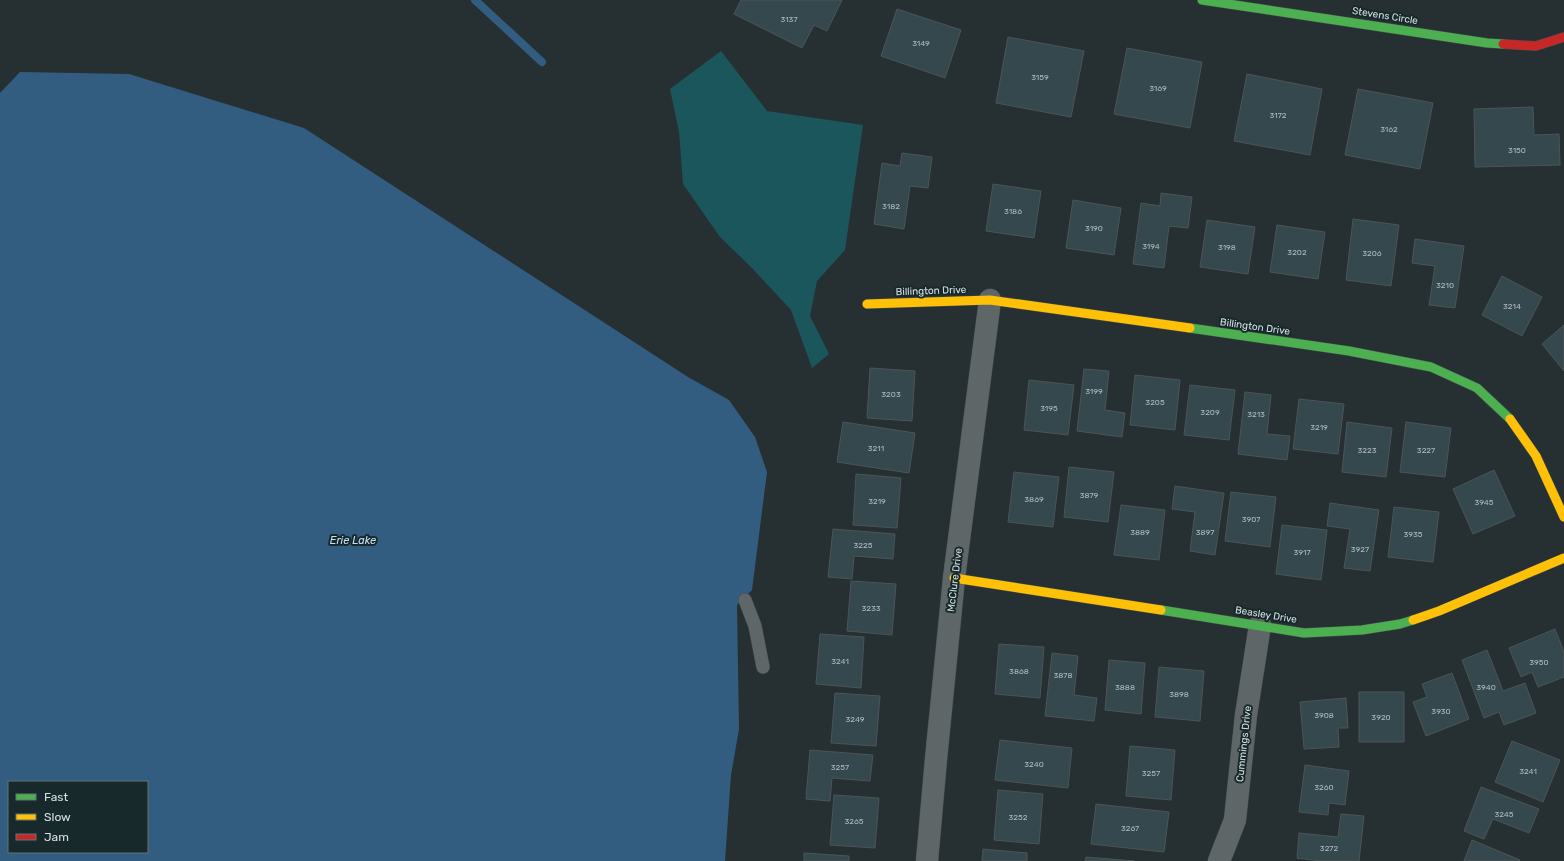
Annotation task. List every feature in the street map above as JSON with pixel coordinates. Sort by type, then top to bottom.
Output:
[{"type":"street","name":"Stevens Circle","points":[[1202,0],[1487,43],[1536,46],[1564,37]]},
{"type":"street","name":"Billington Drive","points":[[867,304],[990,300],[1348,351],[1431,367],[1477,388],[1508,416],[1536,456],[1564,517]]},
{"type":"street","name":"McClure Drive","points":[[927,861],[954,578],[990,300]]},
{"type":"street","name":"Beasley Drive","points":[[954,578],[1304,633],[1362,630],[1400,624],[1439,611],[1564,558]]},
{"type":"street","name":"Cummings Drive","points":[[1219,861],[1235,820],[1246,715],[1260,625]]},
{"type":"lane","points":[[745,600],[755,626],[763,667]]},
{"type":"shaded area","points":[[721,51],[767,111],[863,125],[845,250],[817,281],[810,316],[829,354],[812,368],[791,310],[752,268],[720,237],[683,184],[679,132],[670,89]]},
{"type":"water","name":"Erie Lake","points":[[20,72],[129,74],[304,128],[688,377],[729,400],[755,437],[767,472],[752,590],[737,605],[739,729],[731,775],[725,861],[0,861],[0,93]]},
{"type":"building","points":[[741,0],[842,0],[827,31],[814,25],[802,48],[734,14]]},
{"type":"building","points":[[897,9],[961,30],[945,78],[881,56]]},
{"type":"building","points":[[1008,37],[1084,51],[1071,117],[996,103]]},
{"type":"building","points":[[1127,48],[1202,62],[1190,128],[1114,114]]},
{"type":"building","points":[[1247,74],[1322,89],[1310,155],[1234,141]]},
{"type":"building","points":[[1358,89],[1433,103],[1420,169],[1345,155]]},
{"type":"building","points":[[1533,107],[1534,135],[1559,134],[1560,165],[1475,167],[1474,109]]},
{"type":"building","points":[[902,153],[932,157],[928,188],[910,186],[904,229],[874,224],[882,163],[900,166]]},
{"type":"building","points":[[993,184],[1041,191],[1034,238],[986,231]]},
{"type":"building","points":[[1161,193],[1192,197],[1188,228],[1169,226],[1164,268],[1133,264],[1141,203],[1160,206]]},
{"type":"building","points":[[1073,200],[1121,208],[1114,255],[1066,248]]},
{"type":"building","points":[[1353,219],[1399,225],[1391,286],[1346,280]]},
{"type":"building","points":[[1207,220],[1255,227],[1248,274],[1200,267]]},
{"type":"building","points":[[1277,225],[1325,232],[1318,279],[1270,272]]},
{"type":"building","points":[[1415,239],[1464,246],[1455,308],[1429,305],[1435,266],[1412,263]]},
{"type":"building","points":[[1502,276],[1542,297],[1522,336],[1482,315]]},
{"type":"building","points":[[1564,325],[1564,371],[1542,344]]},
{"type":"building","points":[[870,368],[915,371],[912,421],[867,418]]},
{"type":"building","points":[[1084,369],[1109,371],[1105,410],[1125,413],[1122,437],[1077,431]]},
{"type":"building","points":[[1135,375],[1180,380],[1175,430],[1130,425]]},
{"type":"building","points":[[1029,380],[1074,385],[1068,435],[1024,430]]},
{"type":"building","points":[[1190,385],[1235,390],[1229,440],[1184,435]]},
{"type":"building","points":[[1245,392],[1271,395],[1267,434],[1290,436],[1287,460],[1238,454]]},
{"type":"building","points":[[1299,399],[1344,404],[1338,454],[1293,449]]},
{"type":"building","points":[[843,422],[915,433],[909,473],[837,462]]},
{"type":"building","points":[[1347,422],[1392,428],[1386,477],[1342,472]]},
{"type":"building","points":[[1406,422],[1451,428],[1445,477],[1400,472]]},
{"type":"building","points":[[1069,467],[1114,472],[1108,522],[1064,517]]},
{"type":"building","points":[[1494,470],[1515,516],[1473,534],[1453,489]]},
{"type":"building","points":[[1014,472],[1059,477],[1053,527],[1008,522]]},
{"type":"building","points":[[856,474],[901,478],[897,528],[853,525]]},
{"type":"building","points":[[1175,486],[1224,493],[1215,555],[1190,551],[1195,512],[1172,509]]},
{"type":"building","points":[[1231,492],[1276,497],[1270,547],[1225,541]]},
{"type":"building","points":[[1330,503],[1379,510],[1370,571],[1344,568],[1350,529],[1327,526]]},
{"type":"building","points":[[1121,505],[1165,510],[1159,560],[1114,555]]},
{"type":"building","points":[[1394,507],[1439,512],[1433,562],[1388,557]]},
{"type":"building","points":[[1282,525],[1327,530],[1321,580],[1276,574]]},
{"type":"building","points":[[833,529],[895,534],[893,559],[854,556],[852,579],[828,577]]},
{"type":"building","points":[[851,581],[896,584],[892,635],[847,631]]},
{"type":"building","points":[[1555,629],[1564,652],[1564,677],[1538,687],[1532,672],[1521,677],[1509,648]]},
{"type":"building","points":[[820,634],[864,637],[861,688],[816,684]]},
{"type":"building","points":[[999,644],[1044,647],[1040,698],[995,694]]},
{"type":"building","points":[[1487,650],[1503,691],[1525,683],[1536,713],[1504,725],[1499,712],[1484,718],[1462,660]]},
{"type":"building","points":[[1052,653],[1078,656],[1074,695],[1097,698],[1094,721],[1045,716]]},
{"type":"building","points":[[1109,660],[1145,663],[1141,714],[1105,710]]},
{"type":"building","points":[[1159,667],[1204,671],[1200,721],[1155,717]]},
{"type":"building","points":[[1452,673],[1469,719],[1426,736],[1413,702],[1427,697],[1422,684]]},
{"type":"building","points":[[1359,692],[1404,692],[1404,742],[1359,742]]},
{"type":"building","points":[[835,693],[880,696],[876,746],[831,743]]},
{"type":"building","points":[[1346,698],[1348,728],[1338,728],[1339,747],[1304,749],[1300,702]]},
{"type":"building","points":[[1000,740],[1072,748],[1068,788],[995,780]]},
{"type":"building","points":[[1512,741],[1560,760],[1543,802],[1495,782]]},
{"type":"building","points":[[1130,746],[1175,750],[1171,800],[1126,796]]},
{"type":"building","points":[[810,750],[873,755],[870,781],[832,778],[830,801],[806,799]]},
{"type":"building","points":[[1305,765],[1349,771],[1345,805],[1329,803],[1328,815],[1299,812]]},
{"type":"building","points":[[1481,787],[1539,809],[1529,833],[1493,819],[1484,839],[1464,831]]},
{"type":"building","points":[[998,790],[1043,794],[1039,844],[994,840]]},
{"type":"building","points":[[834,795],[879,798],[875,848],[830,845]]},
{"type":"building","points":[[1096,804],[1169,812],[1164,852],[1091,844]]},
{"type":"building","points":[[1341,814],[1364,816],[1359,861],[1321,861],[1297,858],[1299,833],[1338,837]]},
{"type":"building","points":[[1472,840],[1520,860],[1464,861]]},
{"type":"building","points":[[983,849],[1027,853],[1027,861],[982,861]]},
{"type":"building","points":[[804,853],[849,856],[849,861],[804,861]]},
{"type":"building","points":[[1086,857],[1134,861],[1085,861]]},
{"type":"waterway","points":[[475,0],[542,62]]},
{"type":"traffic: fast","points":[[1202,0],[1487,43],[1503,44]]},
{"type":"traffic: fast","points":[[1190,328],[1349,351],[1431,367],[1477,388],[1510,419]]},
{"type":"traffic: fast","points":[[1161,610],[1304,633],[1362,630],[1400,624],[1413,620]]},
{"type":"traffic: slow","points":[[867,304],[990,300],[1190,328]]},
{"type":"traffic: slow","points":[[1510,419],[1536,456],[1564,517]]},
{"type":"traffic: slow","points":[[1413,620],[1439,611],[1564,558]]},
{"type":"traffic: slow","points":[[954,578],[1161,610]]},
{"type":"traffic: jam","points":[[1503,44],[1536,46],[1564,37]]}]
